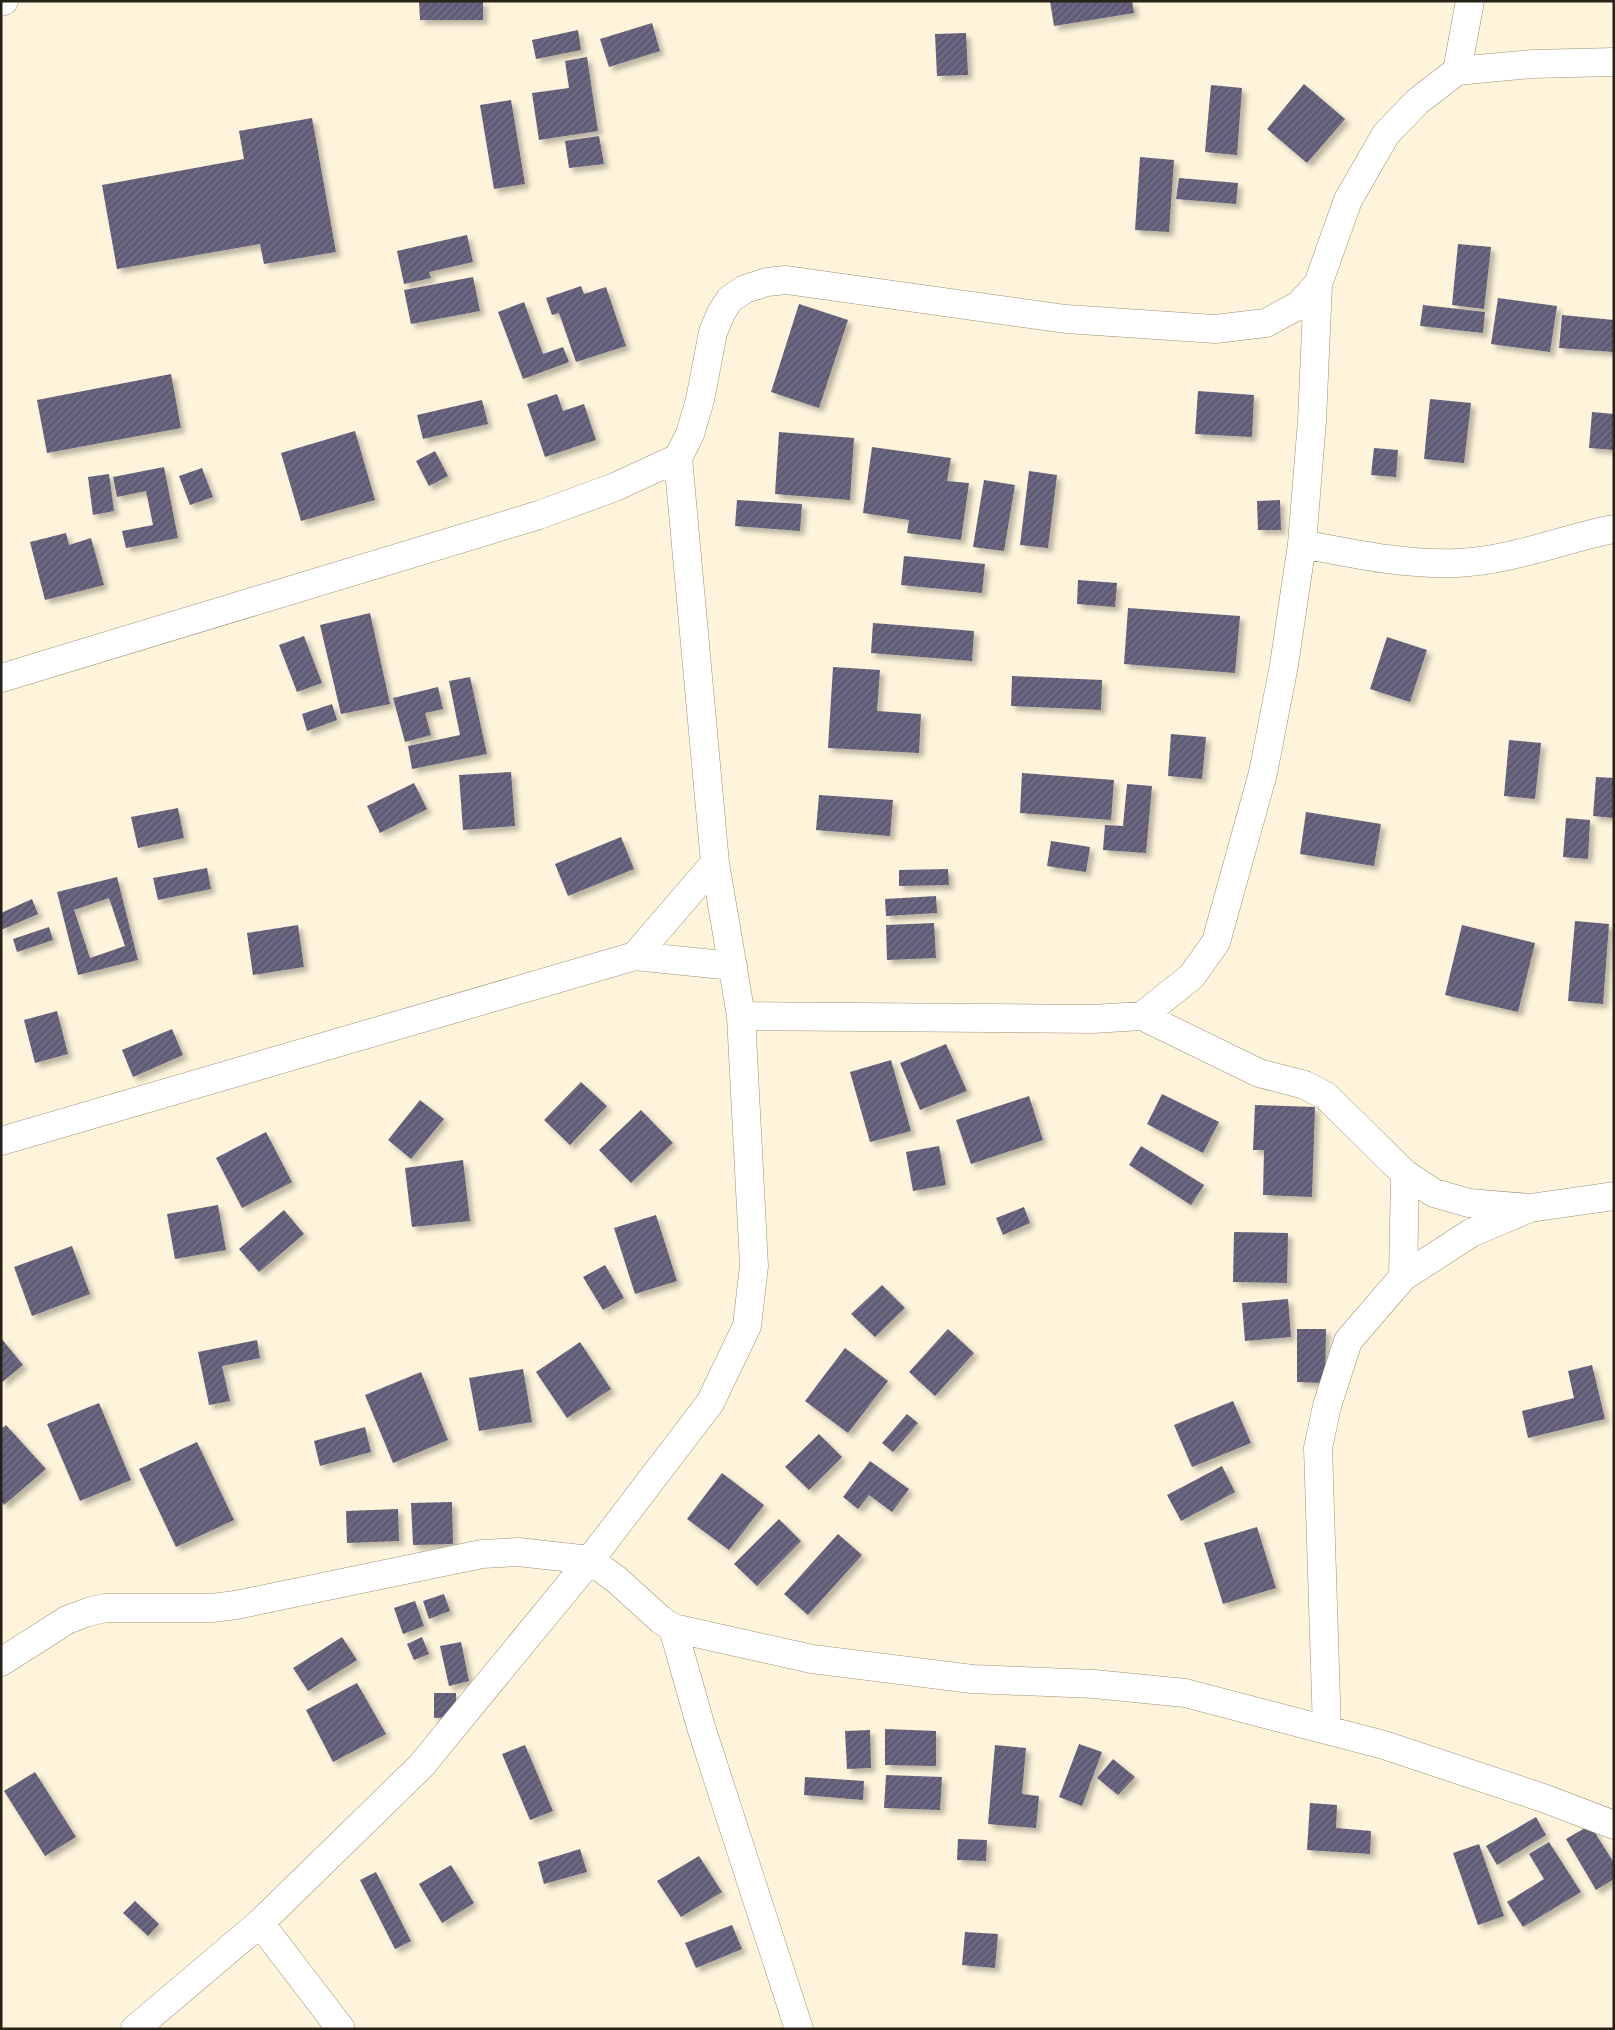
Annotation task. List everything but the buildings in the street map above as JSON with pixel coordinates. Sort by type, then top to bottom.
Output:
[{"type":"street","points":[[1457,71],[1470,1]]},
{"type":"street","points":[[1142,1016],[1192,976],[1216,942],[1263,773],[1284,665],[1302,544],[1312,421],[1318,284],[1348,200],[1386,134],[1418,100],[1457,71],[1532,64],[1614,62]]},
{"type":"street","points":[[135,2029],[260,1923],[421,1766],[590,1560],[710,1403],[747,1326],[754,1266],[741,1016],[715,863],[678,458],[690,434],[700,400],[713,332],[730,299],[745,289],[767,282],[786,280],[1066,319],[1215,329],[1266,323],[1299,305],[1318,284]]},
{"type":"street","points":[[2,675],[539,515],[615,487],[678,458]]},
{"type":"street","points":[[1302,544],[1409,562],[1459,563],[1517,554],[1579,536],[1614,529]]},
{"type":"street","points":[[634,956],[715,863]]},
{"type":"street","points":[[1,1141],[634,956],[733,966]]},
{"type":"street","points":[[741,1016],[1092,1019],[1142,1016],[1259,1073],[1305,1085],[1326,1096],[1405,1174],[1434,1193],[1469,1203],[1530,1208],[1614,1196]]},
{"type":"street","points":[[1403,1277],[1405,1174]]},
{"type":"street","points":[[1327,1730],[1318,1448],[1327,1406],[1348,1340],[1403,1277],[1471,1233],[1530,1208]]},
{"type":"street","points":[[1,1662],[67,1620],[105,1608],[212,1608],[236,1605],[482,1554],[502,1552],[590,1560],[617,1580],[661,1620],[673,1628],[812,1659],[972,1679],[1094,1684],[1185,1693],[1384,1745],[1546,1799],[1614,1825]]},
{"type":"street","points":[[673,1628],[701,1727],[799,2029]]},
{"type":"street","points":[[260,1923],[341,2029]]}]
